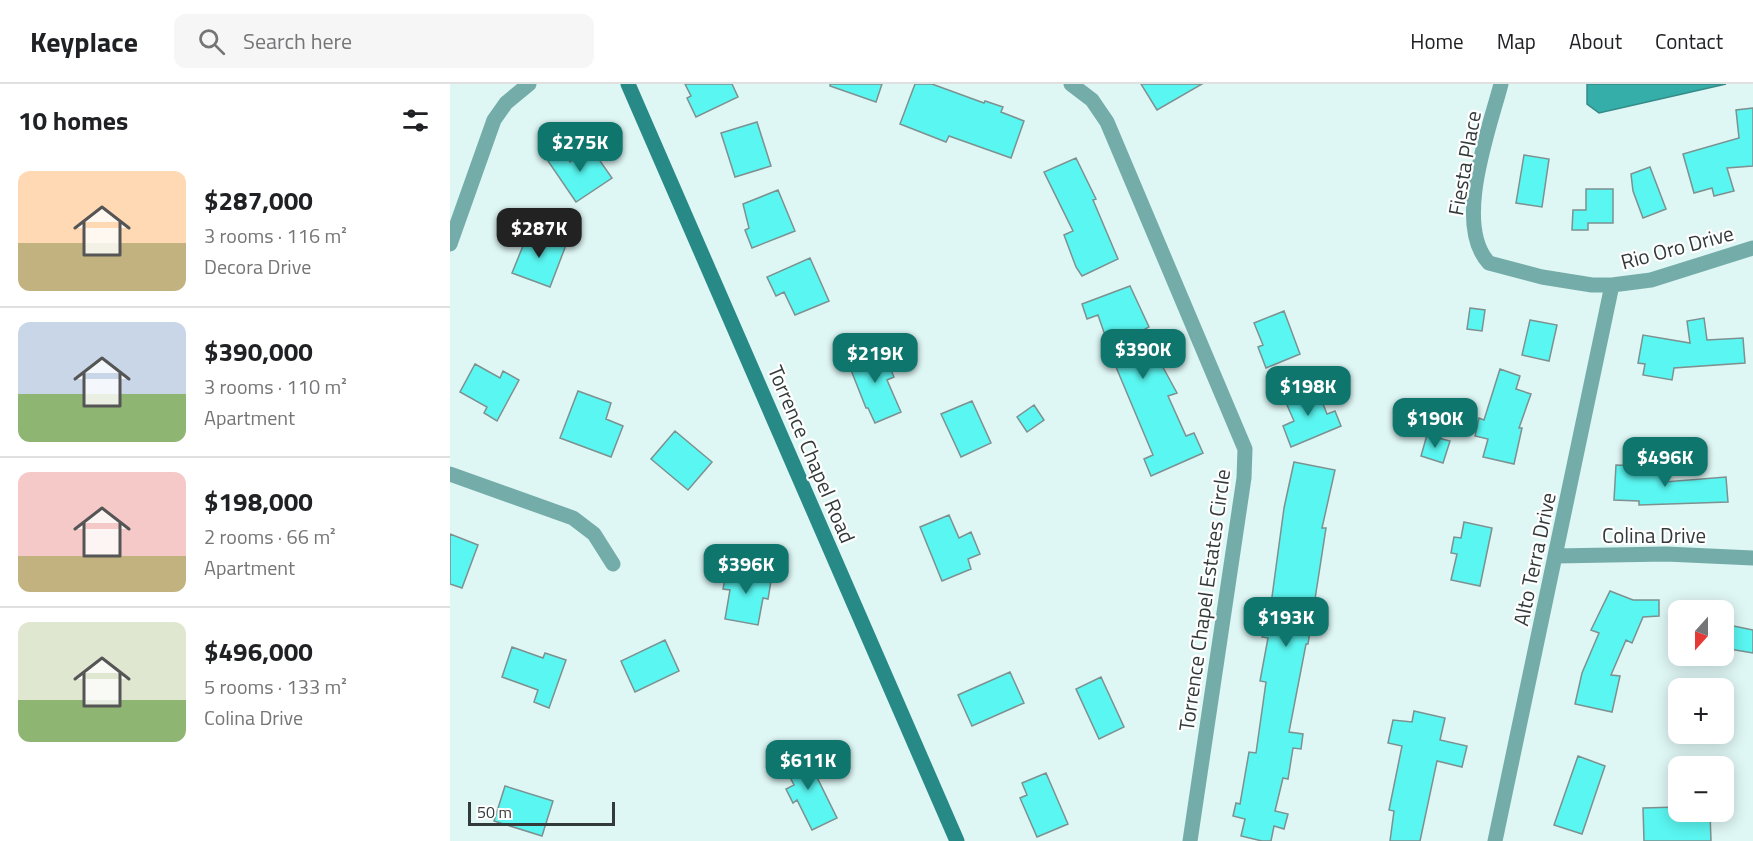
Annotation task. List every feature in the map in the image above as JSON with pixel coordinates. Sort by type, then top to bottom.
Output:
[{"type":"street","points":[[450,244],[494,120],[506,103],[529,84]]},
{"type":"street","name":"Torrence Chapel Road","points":[[628,84],[957,841]]},
{"type":"street","name":"Torrence Chapel Estates Circle","points":[[1071,84],[1092,100],[1107,122],[1245,449],[1244,478],[1190,841]]},
{"type":"street","name":"Fiesta Place","points":[[1501,84],[1475,194],[1473,228],[1482,256],[1489,263],[1502,268],[1592,285],[1612,285]]},
{"type":"street","name":"Rio Oro Drive","points":[[1612,285],[1651,280],[1753,248]]},
{"type":"street","name":"Alto Terra Drive","points":[[1495,841],[1612,285]]},
{"type":"street","points":[[450,474],[573,518],[594,534],[613,564]]},
{"type":"street","name":"Colina Drive","points":[[1556,556],[1666,554],[1753,558]]},
{"type":"water","points":[[1587,84],[1726,84],[1599,113],[1587,104]]},
{"type":"building","points":[[685,84],[732,84],[738,97],[696,117],[687,98],[691,96]]},
{"type":"building","points":[[830,84],[882,84],[876,102],[830,86]]},
{"type":"building","points":[[915,84],[932,84],[984,103],[985,101],[1003,107],[1001,112],[1024,121],[1011,158],[949,136],[946,142],[900,124]]},
{"type":"building","points":[[1141,84],[1202,84],[1157,110]]},
{"type":"building","points":[[1753,108],[1753,166],[1727,168],[1734,191],[1714,196],[1712,188],[1694,193],[1683,154],[1739,138],[1736,110]]},
{"type":"building","points":[[757,122],[771,166],[735,177],[721,133]]},
{"type":"building","points":[[591,148],[612,178],[576,202],[548,161],[563,151],[570,162]]},
{"type":"building","points":[[1524,155],[1549,159],[1542,207],[1516,203]]},
{"type":"building","points":[[1076,158],[1096,199],[1093,200],[1118,259],[1082,276],[1076,267],[1064,235],[1073,231],[1044,172]]},
{"type":"building","points":[[1650,167],[1666,209],[1643,218],[1633,191],[1631,174]]},
{"type":"building","points":[[1586,189],[1613,189],[1613,223],[1588,223],[1588,230],[1572,230],[1573,210],[1586,210]]},
{"type":"building","points":[[778,190],[795,231],[752,248],[745,230],[749,228],[743,204]]},
{"type":"building","points":[[529,231],[566,245],[550,287],[512,273]]},
{"type":"building","points":[[810,258],[829,301],[795,315],[784,292],[776,296],[767,277]]},
{"type":"building","points":[[1130,286],[1149,327],[1143,330],[1155,362],[1159,360],[1177,393],[1168,396],[1186,436],[1194,433],[1203,453],[1151,476],[1144,459],[1153,455],[1116,367],[1098,315],[1087,319],[1082,304]]},
{"type":"building","points":[[1470,308],[1485,310],[1482,331],[1467,329]]},
{"type":"building","points":[[1284,311],[1300,354],[1266,368],[1258,347],[1263,345],[1254,323]]},
{"type":"building","points":[[1704,318],[1707,340],[1743,338],[1745,363],[1674,368],[1672,380],[1643,375],[1645,364],[1638,363],[1643,335],[1690,343],[1687,321]]},
{"type":"building","points":[[1530,320],[1557,325],[1549,361],[1522,355]]},
{"type":"building","points":[[881,347],[894,377],[887,380],[901,412],[875,423],[866,408],[847,360]]},
{"type":"building","points":[[475,364],[500,378],[503,371],[519,380],[497,421],[484,413],[487,407],[460,392]]},
{"type":"building","points":[[1500,369],[1520,376],[1516,389],[1531,394],[1519,428],[1522,428],[1514,464],[1483,457],[1488,439],[1475,436],[1479,418],[1484,420]]},
{"type":"building","points":[[1316,386],[1327,414],[1335,411],[1341,426],[1291,447],[1283,426],[1294,421],[1284,398]]},
{"type":"building","points":[[578,391],[611,403],[606,419],[623,426],[611,457],[560,438]]},
{"type":"building","points":[[972,401],[991,443],[961,457],[941,414]]},
{"type":"building","points":[[1034,405],[1044,420],[1027,432],[1017,417]]},
{"type":"building","points":[[675,431],[712,462],[688,490],[651,459]]},
{"type":"building","points":[[1427,435],[1450,441],[1443,463],[1421,456]]},
{"type":"building","points":[[1294,462],[1335,470],[1322,528],[1326,528],[1308,644],[1306,644],[1289,732],[1303,734],[1301,749],[1293,748],[1288,779],[1283,778],[1275,811],[1288,814],[1284,829],[1274,826],[1271,841],[1262,841],[1241,836],[1245,819],[1233,816],[1236,803],[1240,804],[1249,752],[1256,753],[1266,682],[1260,681],[1268,638],[1262,637],[1265,619],[1269,619],[1284,508]]},
{"type":"building","points":[[1616,465],[1665,467],[1664,482],[1726,477],[1728,502],[1639,505],[1639,501],[1614,500]]},
{"type":"building","points":[[949,515],[959,538],[971,532],[980,554],[968,559],[971,569],[942,581],[920,527]]},
{"type":"building","points":[[1464,522],[1492,528],[1480,586],[1451,580],[1457,554],[1451,553],[1454,537],[1461,538]]},
{"type":"building","points":[[450,534],[478,545],[462,588],[450,584]]},
{"type":"building","points":[[727,567],[772,575],[768,599],[763,598],[758,625],[725,619],[730,590],[723,589]]},
{"type":"building","points":[[1610,591],[1633,600],[1659,600],[1659,616],[1643,617],[1632,643],[1626,640],[1611,675],[1620,676],[1612,712],[1575,704],[1582,673],[1599,633],[1591,630]]},
{"type":"building","points":[[1734,626],[1753,630],[1753,653],[1734,650]]},
{"type":"building","points":[[665,640],[679,671],[635,692],[621,661]]},
{"type":"building","points":[[512,647],[543,658],[545,653],[566,660],[549,708],[534,702],[538,690],[502,677]]},
{"type":"building","points":[[1010,672],[1024,703],[972,726],[958,695]]},
{"type":"building","points":[[1101,677],[1124,727],[1099,739],[1076,689]]},
{"type":"building","points":[[1414,711],[1445,718],[1440,740],[1467,746],[1462,767],[1437,761],[1420,841],[1390,841],[1394,811],[1389,810],[1402,746],[1388,743],[1393,720],[1412,722]]},
{"type":"building","points":[[804,751],[837,818],[812,830],[797,800],[793,803],[786,789],[794,785],[782,762]]},
{"type":"building","points":[[1578,756],[1605,766],[1582,834],[1554,825]]},
{"type":"building","points":[[1046,773],[1068,824],[1037,837],[1020,798],[1027,795],[1022,783]]},
{"type":"building","points":[[505,786],[553,801],[542,836],[494,821]]},
{"type":"building","points":[[1668,807],[1668,822],[1710,822],[1711,841],[1644,841],[1643,808]]}]
